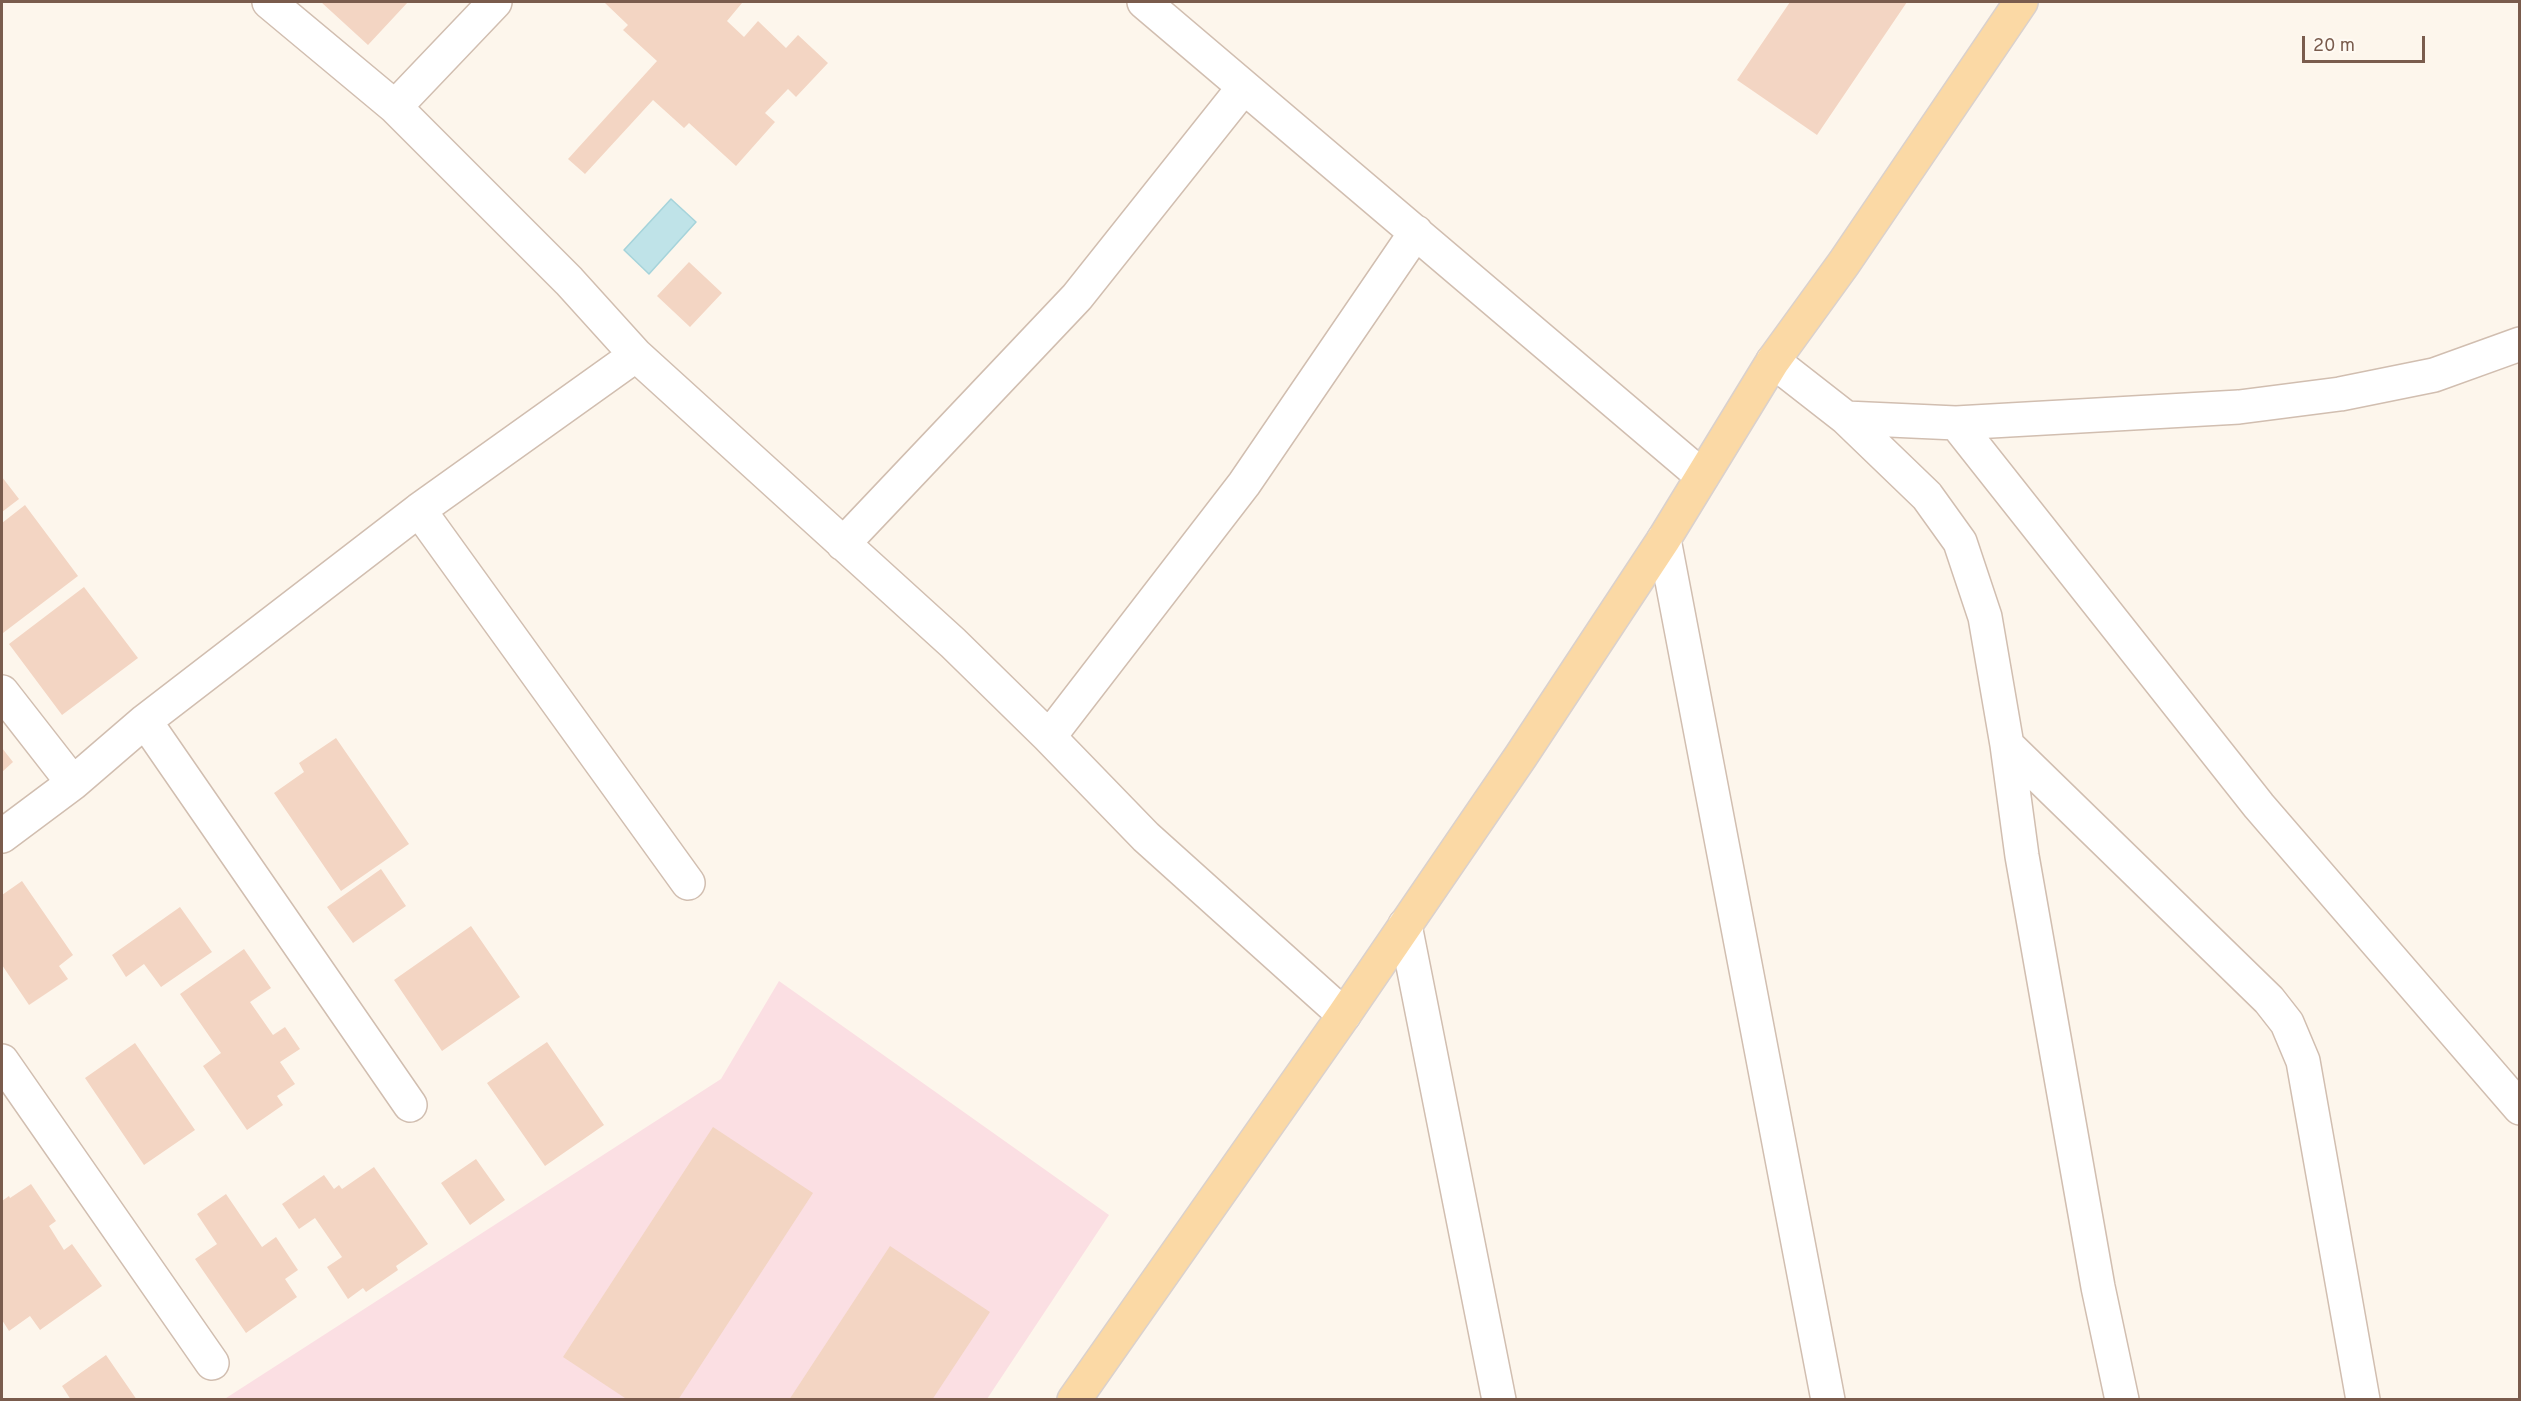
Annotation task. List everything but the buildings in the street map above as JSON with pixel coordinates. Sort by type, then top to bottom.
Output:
[{"type":"main road","points":[[1074,1400],[1344,1015],[1521,756],[1664,539],[1773,361],[1844,263],[2021,2]]},
{"type":"street","points":[[269,2],[395,107],[569,282],[636,356],[953,643],[1146,837],[1344,1015]]},
{"type":"street","points":[[395,107],[495,2]]},
{"type":"street","points":[[1144,2],[1702,476]]},
{"type":"street","points":[[843,544],[1077,297],[1244,87]]},
{"type":"street","points":[[1049,737],[1244,483],[1416,232]]},
{"type":"street","points":[[1846,418],[1956,423],[2239,407],[2340,394],[2434,375],[2520,344]]},
{"type":"street","points":[[2,836],[73,783],[145,721],[418,510],[636,356]]},
{"type":"street","points":[[1773,361],[1846,418],[1927,496],[1960,542],[1985,617],[2007,745],[2024,868],[2098,1287],[2122,1400]]},
{"type":"street","points":[[1956,423],[2259,806],[2520,1108]]},
{"type":"street","points":[[418,510],[688,883]]},
{"type":"street","points":[[1664,539],[1828,1400]]},
{"type":"street","points":[[2,692],[73,783]]},
{"type":"street","points":[[145,721],[410,1104]]},
{"type":"street","points":[[2007,745],[2269,1000],[2287,1023],[2303,1061],[2363,1400]]},
{"type":"street","points":[[1406,925],[1499,1400]]},
{"type":"street","points":[[2,1061],[212,1364]]},
{"type":"shaded area","points":[[779,981],[1109,1215],[987,1399],[223,1400],[721,1079]]},
{"type":"water","points":[[671,199],[696,222],[649,274],[624,250]]}]
